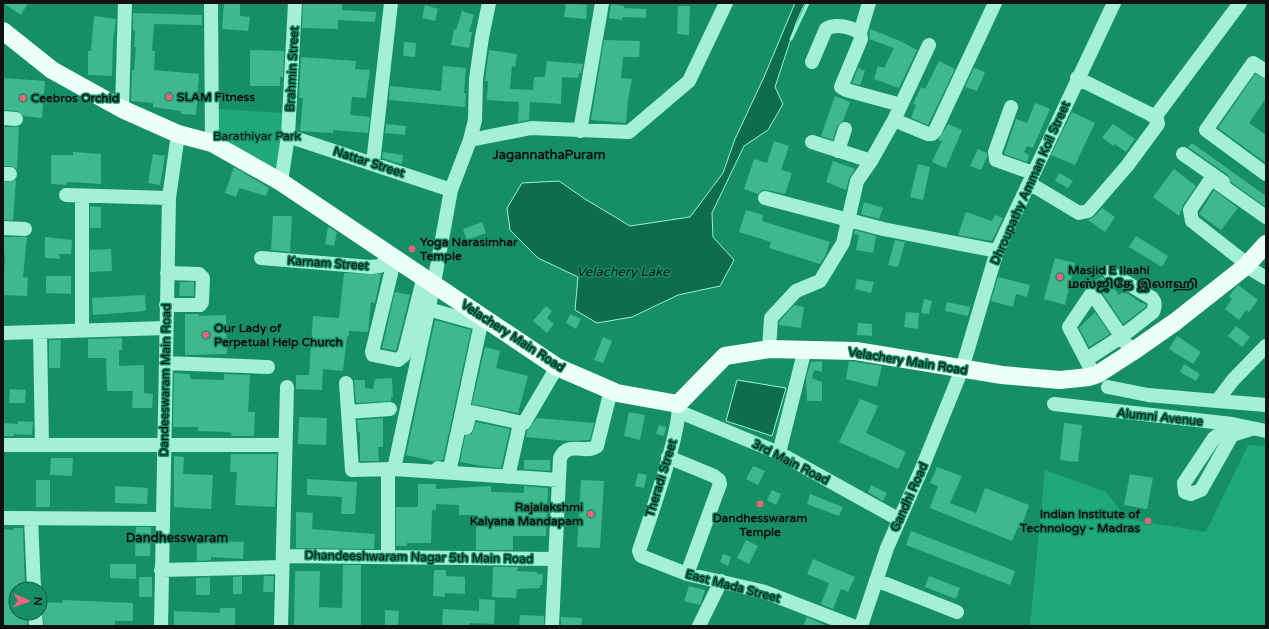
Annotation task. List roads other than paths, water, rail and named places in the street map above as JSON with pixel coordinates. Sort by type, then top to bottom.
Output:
[{"type":"main road","name":"Velachery Main Road","points":[[3,31],[52,70],[122,109],[178,134],[212,143],[281,182],[557,367],[611,390],[679,408],[725,356],[769,349],[856,350],[1002,375],[1060,380],[1096,374],[1132,352],[1175,322],[1246,265],[1266,244]]},
{"type":"street","points":[[122,109],[125,3]]},
{"type":"street","points":[[211,3],[212,143]]},
{"type":"street","name":"Brahmin Street","points":[[281,182],[288,136],[296,3]]},
{"type":"street","points":[[373,163],[391,3]]},
{"type":"street","points":[[393,256],[372,352],[374,355],[398,360],[404,355],[429,280],[451,190],[470,140],[475,120],[476,79],[489,3]]},
{"type":"street","points":[[580,131],[602,3]]},
{"type":"street","points":[[470,140],[531,128],[630,132],[689,81],[726,3]]},
{"type":"street","points":[[869,3],[860,33],[861,39],[841,87],[846,90],[901,104]]},
{"type":"street","points":[[894,120],[928,134],[932,134],[935,131],[995,3]]},
{"type":"street","name":"Dhroupathy Amman Koil Street","points":[[962,369],[997,251],[1077,78],[1114,3]]},
{"type":"street","points":[[1155,117],[1240,3]]},
{"type":"street","points":[[812,62],[824,32],[830,26],[849,28],[860,33]]},
{"type":"street","points":[[769,349],[770,318],[796,291],[820,281],[843,243],[857,181],[871,161],[894,120],[930,45]]},
{"type":"street","points":[[1266,71],[1253,63],[1206,128],[1208,133],[1266,174]]},
{"type":"street","points":[[1011,107],[995,152],[996,160],[1031,178],[1079,213],[1088,211],[1127,166],[1158,124],[1155,117],[1077,78]]},
{"type":"street","points":[[838,151],[845,129]]},
{"type":"street","name":"Dandeeswaram Main Road","points":[[161,626],[168,198],[178,134]]},
{"type":"street","name":"Nattar Street","points":[[288,136],[451,190]]},
{"type":"street","points":[[812,142],[871,161]]},
{"type":"street","points":[[1183,154],[1266,212]]},
{"type":"street","points":[[1266,217],[1215,181],[1209,182],[1190,210],[1192,221],[1246,265],[1266,278]]},
{"type":"street","points":[[66,195],[168,198]]},
{"type":"street","points":[[82,196],[82,331]]},
{"type":"street","points":[[765,198],[848,221],[997,251]]},
{"type":"street","points":[[3,228],[25,229]]},
{"type":"street","name":"Karnam Street","points":[[261,258],[380,266],[393,256]]},
{"type":"street","points":[[1096,374],[1121,337],[1153,312],[1155,304],[1152,298],[1109,272]]},
{"type":"street","points":[[166,305],[200,305],[202,302],[203,278],[199,274],[167,273]]},
{"type":"street","points":[[388,557],[392,466],[428,308],[429,280]]},
{"type":"street","points":[[1119,412],[1096,374],[1084,359],[1068,327],[1092,293],[1132,352]]},
{"type":"street","points":[[346,383],[352,470],[392,466],[448,470],[450,468],[454,452],[480,328],[478,323],[428,308]]},
{"type":"street","points":[[3,333],[166,328]]},
{"type":"street","points":[[40,333],[42,445]]},
{"type":"street","points":[[1218,401],[1233,380],[1266,346]]},
{"type":"street","points":[[779,453],[805,349]]},
{"type":"street","points":[[166,363],[268,367]]},
{"type":"street","points":[[524,423],[557,367]]},
{"type":"street","name":"Gandhi Road","points":[[861,626],[898,519],[922,468],[962,369]]},
{"type":"street","points":[[1096,374],[1148,395],[1266,405]]},
{"type":"street","points":[[281,626],[287,387]]},
{"type":"street","points":[[552,626],[560,458],[562,454],[572,448],[593,449],[597,446],[611,390]]},
{"type":"street","name":"Alumni Avenue","points":[[1054,404],[1232,424],[1266,431]]},
{"type":"street","name":"3rd Main Road","points":[[679,408],[779,453],[898,519]]},
{"type":"street","name":"Theradi Street","points":[[639,551],[668,457],[679,408]]},
{"type":"street","points":[[348,412],[390,409]]},
{"type":"street","points":[[453,473],[470,413],[474,412],[518,422],[519,428],[508,477]]},
{"type":"street","points":[[1232,424],[1214,438],[1184,483],[1186,492],[1191,494],[1201,490],[1232,435],[1251,429]]},
{"type":"street","points":[[3,445],[285,445]]},
{"type":"street","points":[[668,457],[714,476],[719,480],[720,484],[687,574]]},
{"type":"street","points":[[392,466],[453,473],[559,480]]},
{"type":"street","points":[[3,518],[162,519]]},
{"type":"street","points":[[31,518],[34,581]]},
{"type":"street","name":"East Mada Street","points":[[639,551],[643,557],[687,574],[765,592],[853,626]]},
{"type":"street","name":"Dhandeeshwaram Nagar 5th Main Road","points":[[161,570],[388,557],[555,559]]},
{"type":"street","points":[[876,580],[957,612]]},
{"type":"street","points":[[699,626],[721,581]]},
{"type":"water","name":"Velachery Lake","points":[[795,3],[805,3],[796,23],[775,87],[783,104],[768,130],[744,146],[712,213],[713,237],[734,260],[720,286],[678,295],[632,317],[597,323],[575,310],[578,277],[538,258],[510,230],[507,208],[522,183],[559,181],[585,199],[630,226],[690,217],[723,173],[735,139],[764,77]]},
{"type":"water","points":[[737,380],[786,388],[772,436],[726,421]]},
{"type":"waterway","points":[[791,39],[808,3]]},
{"type":"place","name":"SLAM Fitness","points":[[169,97]]},
{"type":"place","name":"Ceebros Orchid","points":[[23,98]]},
{"type":"place","name":"Yoga Narasimhar Temple","points":[[412,249]]},
{"type":"place","name":"Masjid E Ilaahi மஸ்ஜிதே இலாஹி","points":[[1060,277]]},
{"type":"place","name":"Our Lady of Perpetual Help Church","points":[[206,335]]},
{"type":"place","name":"Dandhesswaram Temple","points":[[760,504]]},
{"type":"place","name":"Rajalakshmi Kalyana Mandapam","points":[[591,514]]},
{"type":"place","name":"Indian Institute of Technology - Madras","points":[[1148,521]]},
{"type":"district","name":"JagannathaPuram","points":[[549,154]]},
{"type":"district","name":"Dandhesswaram","points":[[177,537]]},
{"type":"park label","name":"Barathiyar Park","points":[[257,136]]}]
